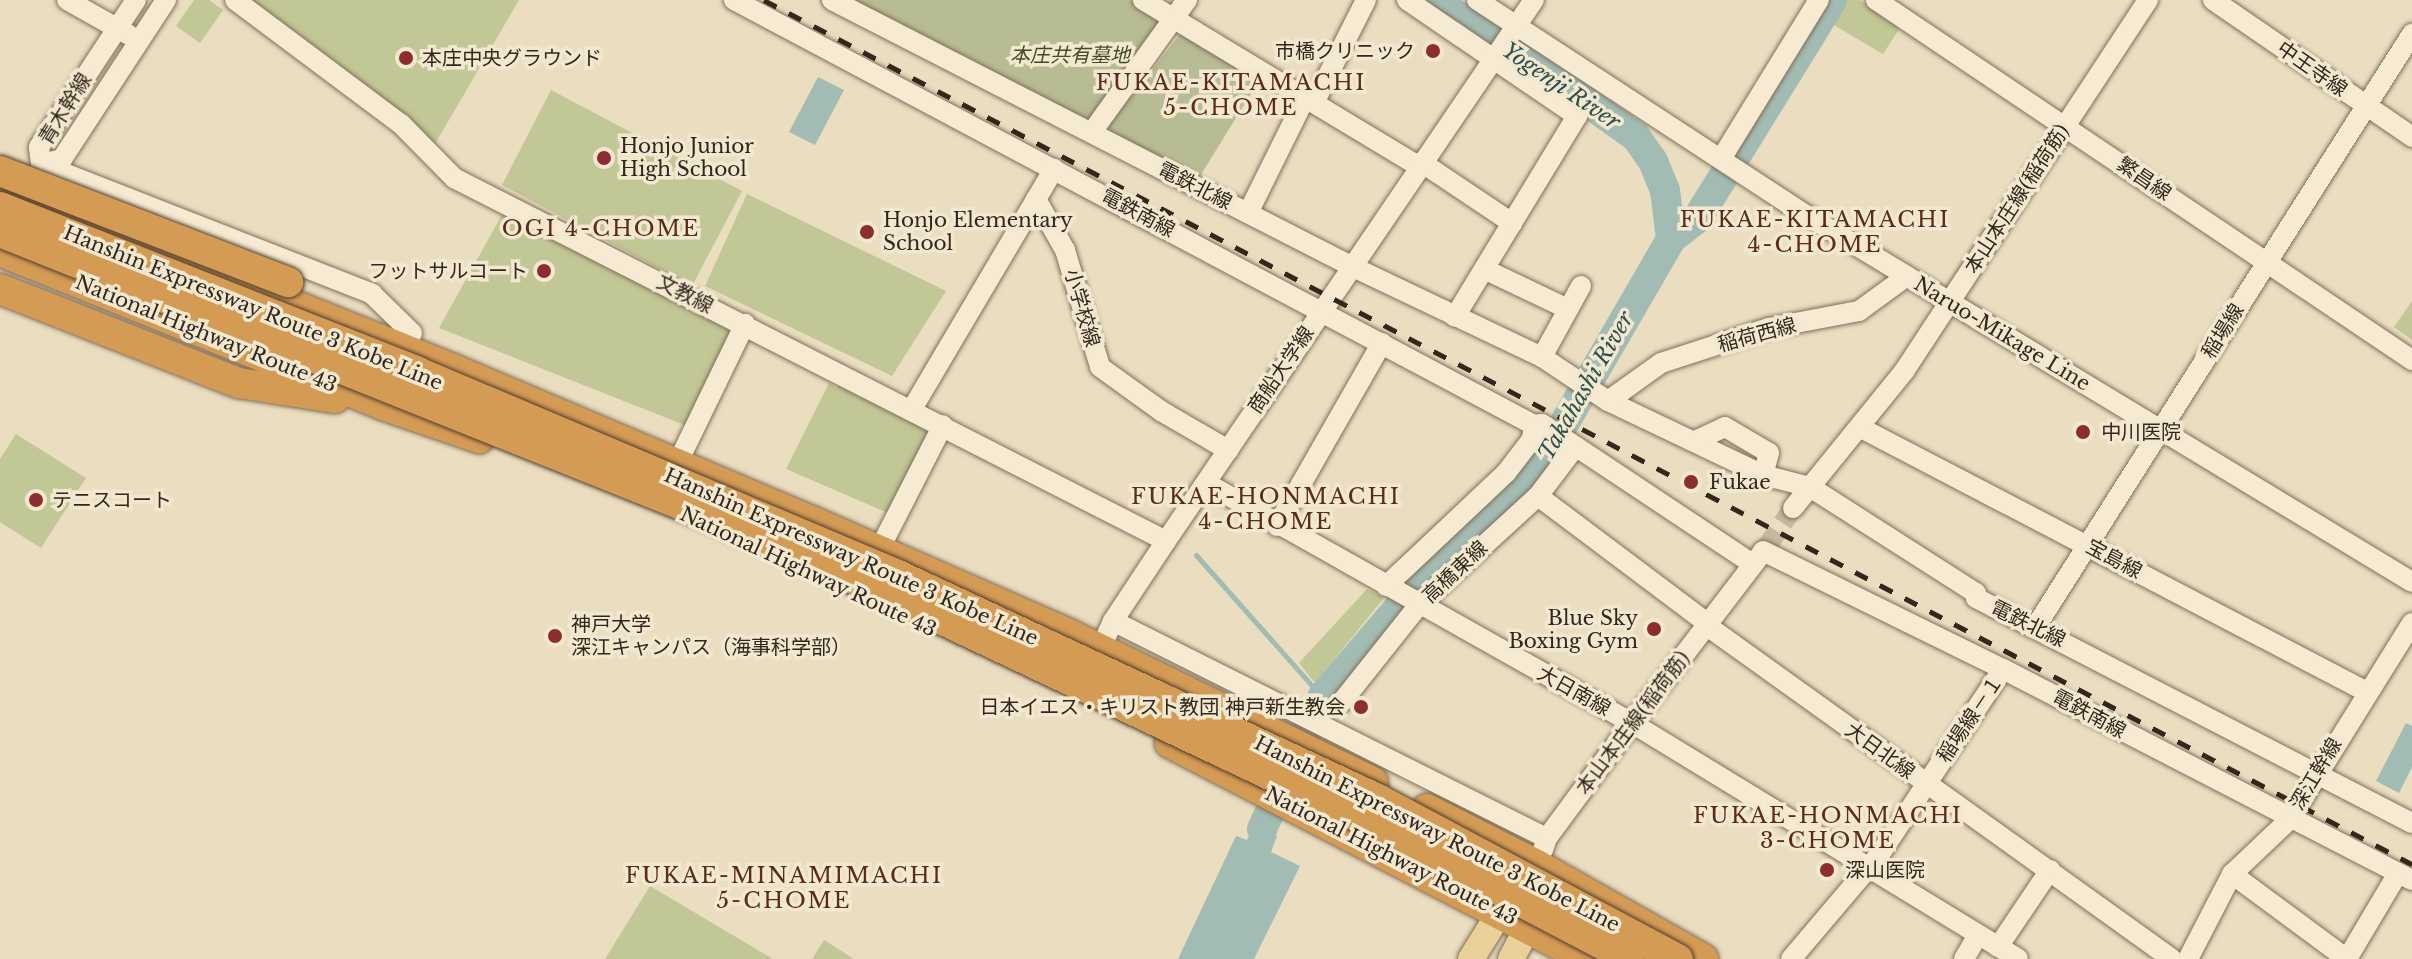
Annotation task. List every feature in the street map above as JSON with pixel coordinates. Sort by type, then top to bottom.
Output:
[{"type":"highway","points":[[0,171],[412,333],[453,369]]},
{"type":"highway","points":[[7,196],[453,369],[879,550],[1101,650],[1289,724],[1319,744],[1542,852],[1703,959]]},
{"type":"highway","name":"Hanshin Expressway Route 3 Kobe Line","points":[[7,196],[885,569],[1378,799],[1678,959]]},
{"type":"highway","name":"Hanshin Expressway Route 3 Kobe Line","points":[[0,232],[552,452],[890,595],[1353,814],[1630,959]]},
{"type":"highway","name":"National Highway Route 43","points":[[0,251],[380,404],[577,471],[729,533],[1076,696],[1498,910],[1587,959]]},
{"type":"highway","points":[[0,269],[166,337],[380,404]]},
{"type":"highway","points":[[0,289],[239,383],[380,404]]},
{"type":"main road","points":[[1471,959],[1498,910],[1542,852]]},
{"type":"main road","points":[[1511,959],[1528,927],[1542,852]]},
{"type":"street","points":[[67,0],[139,41]]},
{"type":"street","name":"青木幹線","points":[[136,0],[39,147],[41,164],[62,159],[166,0]]},
{"type":"street","name":"文教線","points":[[235,0],[401,124],[454,178],[1166,541]]},
{"type":"street","name":"電鉄南線","points":[[734,0],[1538,424],[1755,557],[2003,669],[2405,876]]},
{"type":"street","name":"電鉄北線","points":[[832,0],[1351,266],[1551,362],[1608,401],[1763,475],[1810,487],[1976,593],[1976,598],[2412,823]]},
{"type":"street","points":[[1143,0],[1420,164],[1512,223]]},
{"type":"street","points":[[1092,132],[1187,0]]},
{"type":"street","points":[[1248,213],[1366,0]]},
{"type":"street","points":[[1407,0],[1497,56],[1577,116],[1455,317]]},
{"type":"street","name":"Naruo-Mikage Line","points":[[1477,0],[1514,30],[1907,276],[2412,582]]},
{"type":"street","points":[[1514,30],[1534,0]]},
{"type":"street","points":[[1727,163],[1819,0]]},
{"type":"street","name":"繁昌線","points":[[1876,0],[2412,360]]},
{"type":"street","name":"本山本庄線(稲荷筋)","points":[[1793,508],[1861,428],[1950,301],[2148,0]]},
{"type":"street","name":"中王寺線","points":[[2213,0],[2412,137]]},
{"type":"street","name":"商船大学線","points":[[1076,696],[1113,621],[1420,164],[1514,30]]},
{"type":"street","name":"稲場線","points":[[2035,628],[2412,34]]},
{"type":"street","points":[[0,218],[7,196],[41,164],[372,294],[412,333]]},
{"type":"street","points":[[912,409],[1054,169]]},
{"type":"street","name":"小学校線","points":[[1036,199],[1065,250],[1100,367],[1161,411],[1228,450]]},
{"type":"street","points":[[1484,269],[1568,309]]},
{"type":"street","name":"稲荷西線","points":[[1608,401],[1661,363],[1769,328],[1859,311],[1907,276]]},
{"type":"street","points":[[1551,362],[1568,309],[1581,286]]},
{"type":"street","points":[[677,464],[745,324]]},
{"type":"street","points":[[1277,526],[1382,343]]},
{"type":"street","points":[[1388,587],[1506,473],[1532,439],[1538,424]]},
{"type":"street","points":[[879,550],[943,425]]},
{"type":"street","name":"宝島線","points":[[1861,428],[2367,692]]},
{"type":"street","name":"高橋東線","points":[[1341,703],[1418,605],[1542,498],[1572,444]]},
{"type":"street","points":[[1542,498],[1582,457],[1755,557]]},
{"type":"street","name":"大日南線","points":[[1206,483],[1277,526],[1632,723],[2018,959]]},
{"type":"street","name":"大日北線","points":[[1542,498],[1707,624],[2172,959]]},
{"type":"street","name":"本山本庄線(稲荷筋)","points":[[1542,852],[1632,723],[1755,557]]},
{"type":"street","points":[[1113,621],[1289,724]]},
{"type":"street","name":"深江幹線","points":[[2188,959],[2232,874],[2290,819],[2316,772],[2412,623]]},
{"type":"street","name":"稲場線－１","points":[[1791,959],[1869,867],[2003,669]]},
{"type":"street","points":[[1998,947],[2050,870]]},
{"type":"street","points":[[2232,874],[2347,959],[2405,876]]},
{"type":"street","points":[[1964,959],[1978,935]]},
{"type":"green space","points":[[194,0],[209,0],[223,10],[200,43],[176,26]]},
{"type":"green space","name":"本庄中央グラウンド","points":[[249,0],[519,0],[435,144]]},
{"type":"green space","name":"本庄共有墓地","points":[[846,0],[1130,0],[1156,15],[1162,24],[1093,118],[1084,124]]},
{"type":"green space","points":[[1840,0],[1860,0],[1897,25],[1898,31],[1883,54],[1827,21]]},
{"type":"green space","points":[[1182,32],[1260,79],[1197,181],[1114,139],[1109,125]]},
{"type":"green space","points":[[551,90],[742,191],[692,286],[502,185]]},
{"type":"green space","points":[[747,194],[946,291],[892,376],[705,286]]},
{"type":"green space","name":"フットサルコート","points":[[503,213],[736,331],[687,426],[439,328]]},
{"type":"green space","points":[[2412,301],[2412,340],[2394,327]]},
{"type":"green space","points":[[829,383],[837,388],[840,383],[922,424],[930,435],[888,513],[786,469]]},
{"type":"green space","name":"テニスコート","points":[[16,434],[86,478],[41,548],[0,522],[0,459]]},
{"type":"green space","points":[[1367,589],[1384,598],[1315,683],[1299,663]]},
{"type":"green space","points":[[650,886],[773,959],[605,959]]},
{"type":"green space","points":[[824,940],[854,959],[812,959]]},
{"type":"water","points":[[818,77],[844,90],[815,145],[789,132]]},
{"type":"water","points":[[2406,723],[2412,726],[2412,767],[2399,793],[2376,781]]},
{"type":"water","points":[[1254,825],[1277,836],[1271,852],[1300,866],[1254,959],[1178,959],[1236,836],[1247,840]]},
{"type":"waterway","name":"Yogenji River","points":[[1434,0],[1535,65],[1636,137],[1653,161],[1665,190],[1671,239]]},
{"type":"waterway","name":"Takahashi River","points":[[1262,829],[1323,696],[1437,563],[1539,467],[1671,239],[1697,219],[1832,0]]},
{"type":"waterway","points":[[1196,555],[1322,697]]},
{"type":"tunnel","points":[[1766,548],[1793,508]]},
{"type":"railway","points":[[764,0],[2412,864]]},
{"type":"place","name":"市橋クリニック","points":[[1433,51]]},
{"type":"place","name":"本庄中央グラウンド","points":[[406,58]]},
{"type":"place","name":"Honjo Junior High School","points":[[604,158]]},
{"type":"place","name":"Honjo Elementary School","points":[[867,232]]},
{"type":"place","name":"フットサルコート","points":[[544,271]]},
{"type":"place","name":"中川医院","points":[[2083,432]]},
{"type":"place","name":"Fukae","points":[[1691,482]]},
{"type":"place","name":"テニスコート","points":[[36,500]]},
{"type":"place","name":"Blue Sky Boxing Gym","points":[[1654,629]]},
{"type":"place","name":"神戸大学 深江キャンパス（海事科学部）","points":[[555,636]]},
{"type":"place","name":"日本イエス・キリスト教団 神戸新生教会","points":[[1361,707]]},
{"type":"place","name":"深山医院","points":[[1827,870]]},
{"type":"district","name":"FUKAE-KITAMACHI 5-CHOME","points":[[1231,94]]},
{"type":"district","name":"OGI 4-CHOME","points":[[601,229]]},
{"type":"district","name":"FUKAE-KITAMACHI 4-CHOME","points":[[1815,232]]},
{"type":"district","name":"FUKAE-HONMACHI 4-CHOME","points":[[1266,508]]},
{"type":"district","name":"FUKAE-HONMACHI 3-CHOME","points":[[1828,828]]},
{"type":"district","name":"FUKAE-MINAMIMACHI 5-CHOME","points":[[784,888]]}]
